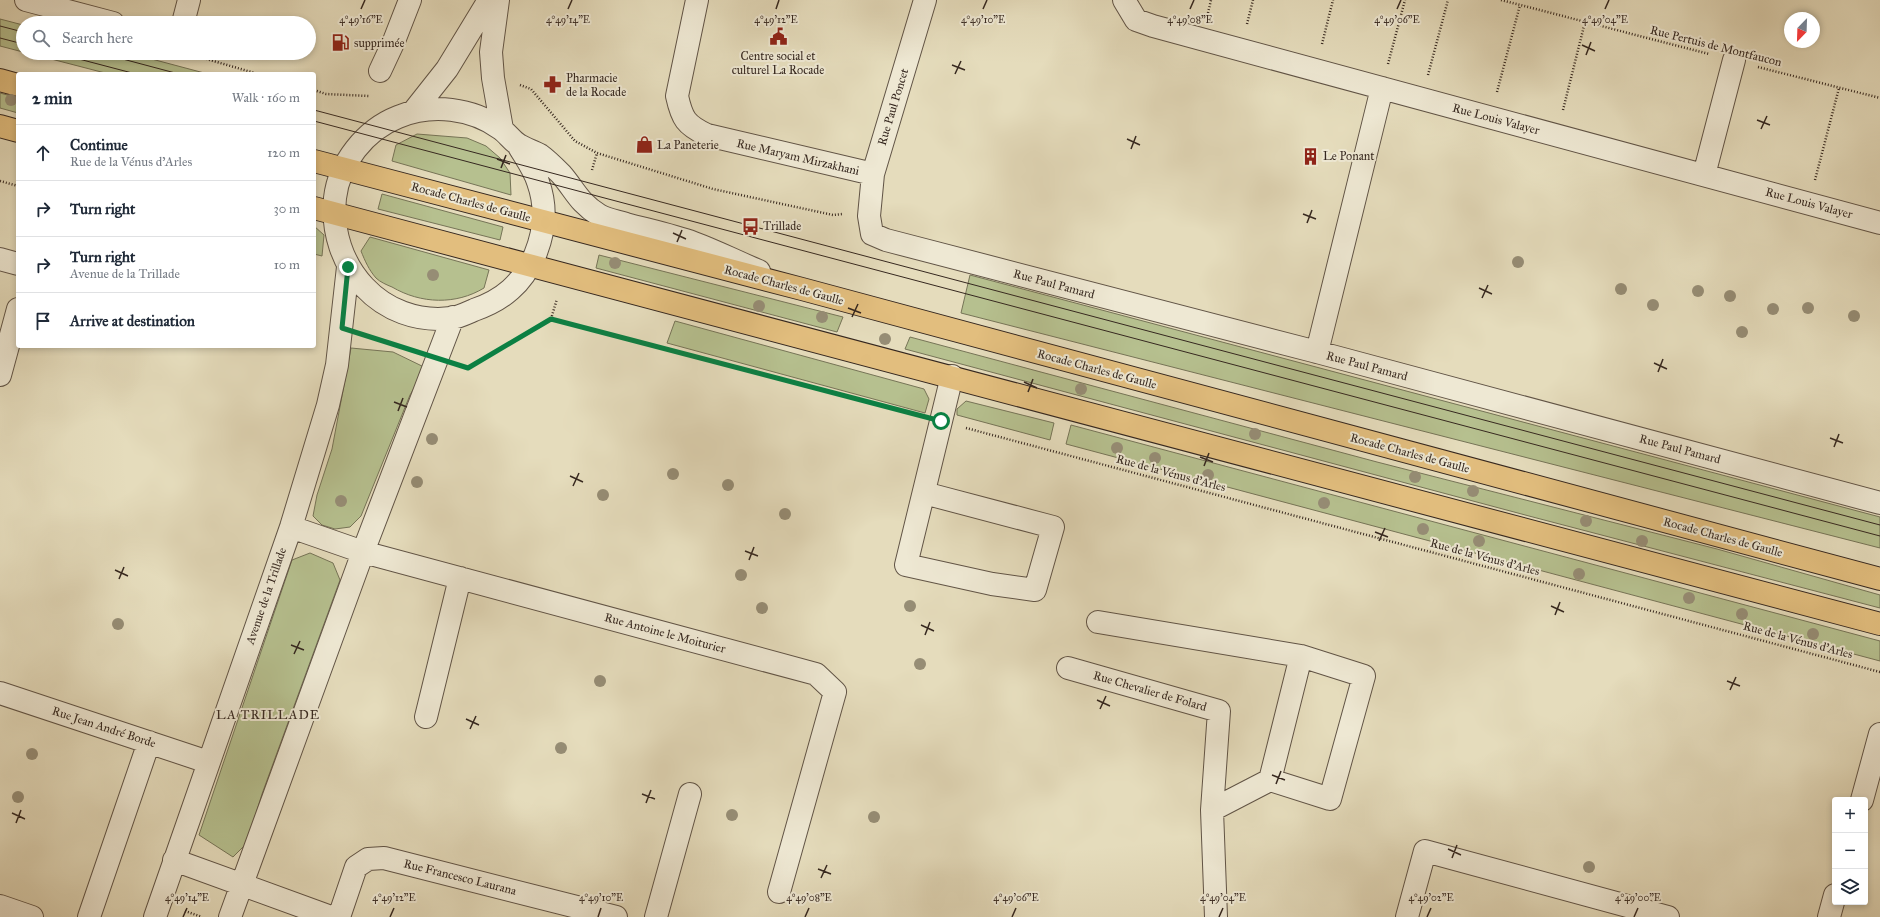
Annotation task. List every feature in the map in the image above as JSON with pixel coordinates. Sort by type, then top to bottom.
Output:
[{"type":"main road","points":[[0,80],[16,84]]},
{"type":"main road","points":[[0,126],[16,130]]},
{"type":"main road","name":"Rocade Charles de Gaulle","points":[[316,162],[544,221],[1880,579]]},
{"type":"main road","points":[[324,210],[1880,624]]},
{"type":"street","points":[[26,0],[87,16]]},
{"type":"street","points":[[184,16],[189,0]]},
{"type":"street","points":[[380,71],[394,41],[410,0]]},
{"type":"street","points":[[413,112],[447,69],[489,0]]},
{"type":"street","points":[[498,0],[491,52],[492,78],[502,130]]},
{"type":"street","name":"Rue Maryam Mirzakhani","points":[[697,0],[677,96],[680,111],[691,128],[707,135],[873,174]]},
{"type":"street","name":"Rue Paul Poncet","points":[[869,216],[873,174],[925,0]]},
{"type":"street","name":"Rue Louis Valayer","points":[[1124,0],[1136,20],[1490,118],[1880,223]]},
{"type":"street","points":[[1704,175],[1734,60]]},
{"type":"street","points":[[1317,352],[1382,88]]},
{"type":"street","points":[[436,108],[459,110],[482,118],[502,130],[518,145],[538,180],[543,202],[544,221],[539,245],[530,266],[520,281],[493,304],[453,318],[429,318],[404,313],[382,302],[363,287],[348,267],[324,210],[336,191],[343,169],[354,151],[369,135],[396,118],[413,112],[436,108]]},
{"type":"street","points":[[518,145],[542,156],[562,176],[583,204],[601,217],[694,243],[802,290]]},
{"type":"street","name":"Rue Paul Pamard","points":[[869,216],[872,234],[886,240],[1317,352],[1880,503]]},
{"type":"street","points":[[0,259],[16,263]]},
{"type":"street","name":"Avenue de la Trillade","points":[[155,917],[290,527],[328,405],[337,365],[348,267]]},
{"type":"street","points":[[0,375],[16,316]]},
{"type":"street","points":[[230,917],[363,552],[453,318]]},
{"type":"street","points":[[924,493],[1053,527],[1035,590],[992,584],[906,565],[952,376]]},
{"type":"street","name":"Rue Antoine le Moiturier","points":[[290,527],[363,552],[816,674],[835,692],[779,892]]},
{"type":"street","points":[[426,717],[460,578]]},
{"type":"street","points":[[1098,622],[1301,656],[1364,676],[1330,800],[1270,780],[1212,810]]},
{"type":"street","points":[[1270,780],[1301,656]]},
{"type":"street","name":"Rue Chevalier de Folard","points":[[1068,668],[1219,710],[1212,810],[1216,917]]},
{"type":"street","name":"Rue Jean André Borde","points":[[0,692],[208,762]]},
{"type":"street","points":[[1863,797],[1880,734]]},
{"type":"street","points":[[89,917],[149,742]]},
{"type":"street","points":[[656,917],[690,794]]},
{"type":"street","points":[[1409,917],[1425,851],[1668,917]]},
{"type":"street","name":"Rue Francesco Laurana","points":[[339,917],[356,866],[368,859],[384,858],[616,917]]},
{"type":"street","points":[[174,860],[242,886],[332,917]]},
{"type":"street","points":[[1829,917],[1832,905]]},
{"type":"street","points":[[0,906],[32,917]]},
{"type":"path","points":[[1315,70],[1333,0]]},
{"type":"path","points":[[1382,88],[1405,0]]},
{"type":"path","points":[[1422,99],[1448,0]]},
{"type":"path","name":"Rue Pertuis de Montfaucon","points":[[1501,0],[1880,98]]},
{"type":"path","points":[[1490,118],[1520,5]]},
{"type":"path","points":[[1557,135],[1584,22]]},
{"type":"path","points":[[210,60],[251,72]]},
{"type":"path","points":[[517,84],[531,88],[575,141],[597,153],[713,189],[832,215],[854,212],[869,216]]},
{"type":"path","points":[[1809,203],[1839,87]]},
{"type":"path","points":[[0,181],[16,185]]},
{"type":"path","name":"Rue de la Vénus d'Arles","points":[[437,358],[468,368],[551,319],[941,421],[1880,672]]},
{"type":"path","points":[[342,328],[437,358]]},
{"type":"green space","points":[[0,19],[16,23],[16,50],[0,46]]},
{"type":"green space","points":[[55,60],[155,60],[200,72],[101,72]]},
{"type":"green space","points":[[0,93],[16,97],[16,112],[0,108]]},
{"type":"green space","points":[[417,134],[467,138],[486,146],[500,158],[510,173],[511,195],[392,161],[396,145]]},
{"type":"green space","points":[[382,194],[503,227],[500,240],[378,209]]},
{"type":"green space","points":[[316,228],[324,235],[322,256],[316,254]]},
{"type":"green space","points":[[370,237],[489,270],[484,288],[473,294],[450,300],[426,299],[403,293],[379,281],[369,269],[361,251]]},
{"type":"green space","points":[[599,255],[843,317],[837,332],[596,268]]},
{"type":"green space","points":[[970,275],[1880,517],[1880,548],[961,313]]},
{"type":"green space","points":[[675,321],[924,389],[929,399],[925,413],[667,343]]},
{"type":"green space","points":[[910,337],[1377,462],[1717,549],[1880,595],[1880,608],[905,349]]},
{"type":"green space","points":[[351,348],[393,352],[426,368],[410,395],[361,516],[350,527],[335,529],[322,525],[313,516],[317,495],[332,449]]},
{"type":"green space","points":[[966,401],[1054,423],[1050,440],[957,415],[957,409]]},
{"type":"green space","points":[[1071,425],[1880,641],[1880,661],[1066,444]]},
{"type":"green space","points":[[310,553],[333,563],[340,580],[262,794],[247,843],[233,857],[199,835],[292,560]]},
{"type":"tram line","points":[[0,26],[16,30]]},
{"type":"tram line","points":[[0,38],[16,42]]},
{"type":"tram line","points":[[83,60],[128,72]]},
{"type":"tram line","points":[[126,60],[171,72]]},
{"type":"tram line","points":[[316,111],[1880,525]]},
{"type":"tram line","points":[[316,122],[1880,536]]},
{"type":"place","name":"Centre social et culturel La Rocade","points":[[778,37]]},
{"type":"place","name":"supprimée","points":[[341,43]]},
{"type":"place","name":"Pharmacie de la Rocade","points":[[553,85]]},
{"type":"place","name":"La Paneterie","points":[[644,145]]},
{"type":"place","name":"Le Ponant","points":[[1310,156]]},
{"type":"place","name":"Trillade","points":[[750,226]]},
{"type":"district","name":"LA TRILLADE","points":[[268,715]]},
{"type":"route","points":[[348,267],[342,328],[468,368],[551,319],[941,421]]}]
